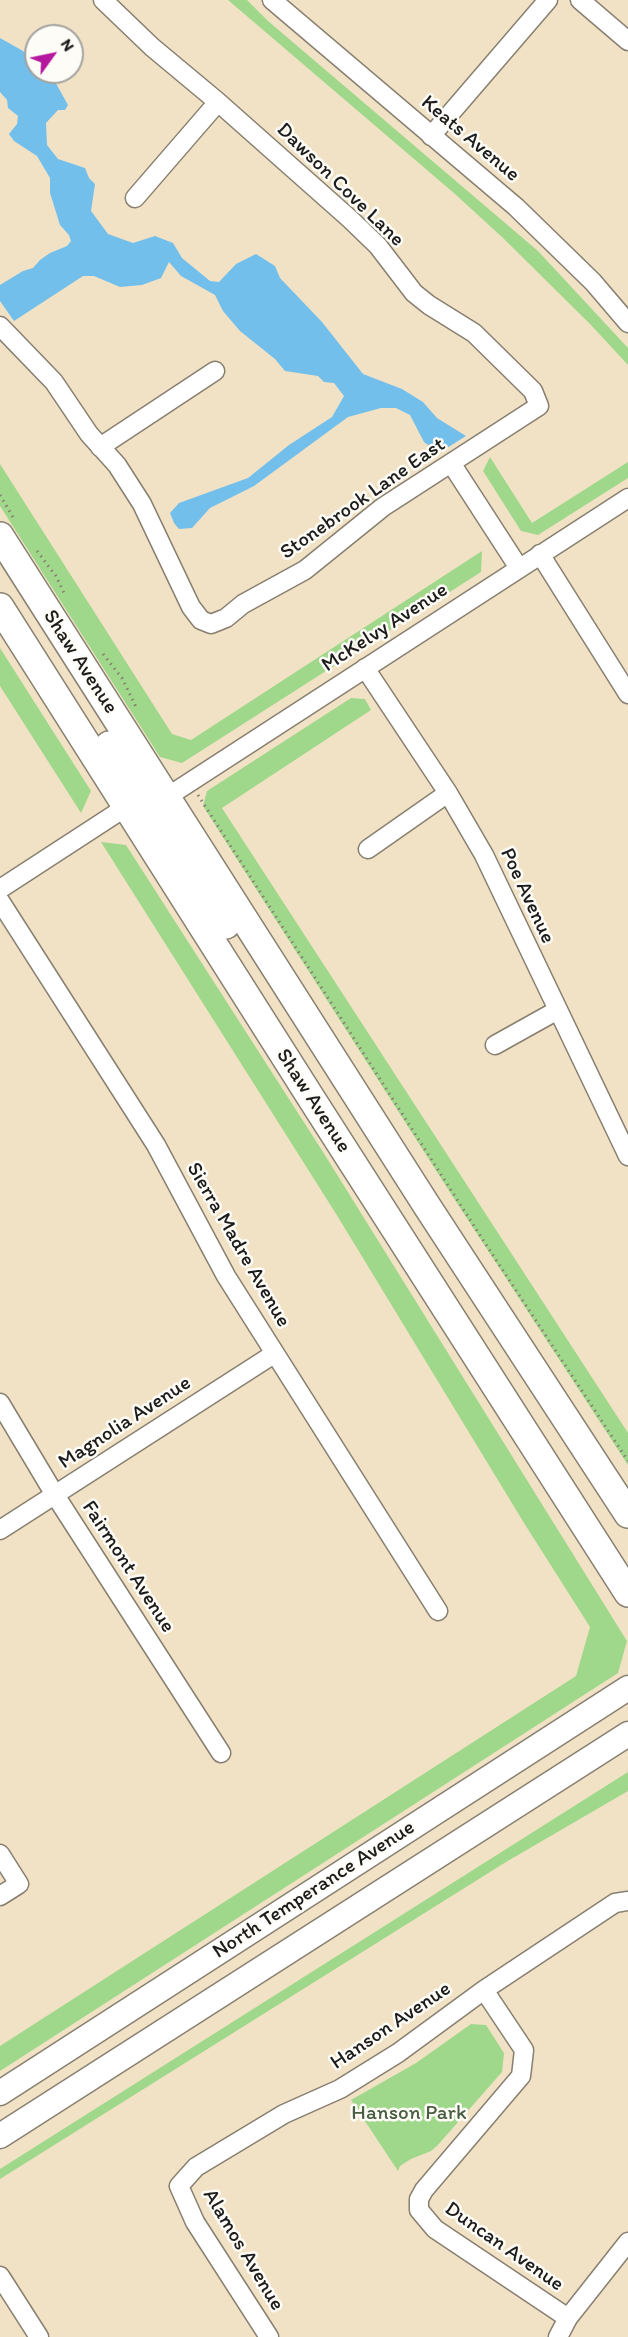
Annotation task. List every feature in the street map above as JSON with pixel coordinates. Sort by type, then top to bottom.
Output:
[{"type":"main road","name":"Shaw Avenue","points":[[0,536],[427,1206],[628,1514]]},
{"type":"main road","name":"Shaw Avenue","points":[[0,608],[628,1593]]},
{"type":"main road","points":[[0,608],[59,670],[136,788],[150,798],[158,800],[167,797]]},
{"type":"main road","points":[[126,807],[144,811],[161,824],[227,926],[294,995]]},
{"type":"main road","name":"North Temperance Avenue","points":[[0,2093],[628,1688]]},
{"type":"main road","name":"North Temperance Avenue","points":[[0,2136],[628,1734]]},
{"type":"street","name":"Dawson Cove Lane","points":[[103,0],[152,47],[350,219],[378,246],[414,293],[474,333],[533,391],[539,406]]},
{"type":"street","name":"Keats Avenue","points":[[272,0],[516,207],[593,282],[628,323]]},
{"type":"street","points":[[431,135],[548,0]]},
{"type":"street","points":[[580,0],[628,41]]},
{"type":"street","points":[[135,198],[218,102]]},
{"type":"street","points":[[0,326],[54,382],[100,447],[214,371]]},
{"type":"street","name":"Stonebrook Lane East","points":[[100,447],[117,465],[142,504],[191,607],[201,620],[212,624],[226,618],[243,604],[305,570],[383,507],[539,406]]},
{"type":"street","points":[[451,463],[519,568]]},
{"type":"street","name":"McKelvy Avenue","points":[[167,797],[628,498]]},
{"type":"street","points":[[540,554],[628,694]]},
{"type":"street","name":"Poe Avenue","points":[[364,668],[448,793],[484,855],[556,1011],[628,1156]]},
{"type":"street","points":[[368,849],[448,793]]},
{"type":"street","points":[[0,889],[126,807]]},
{"type":"street","name":"Sierra Madre Avenue","points":[[0,901],[156,1146],[226,1276],[274,1354],[438,1611]]},
{"type":"street","points":[[495,1045],[556,1011]]},
{"type":"street","name":"Magnolia Avenue","points":[[0,1530],[274,1354]]},
{"type":"street","name":"Fairmont Avenue","points":[[0,1403],[55,1495],[221,1753]]},
{"type":"street","points":[[0,1854],[19,1884],[0,1896]]},
{"type":"street","name":"Hanson Avenue","points":[[179,2186],[196,2167],[284,2114],[340,2089],[398,2053],[484,1990],[615,1903],[628,1901]]},
{"type":"street","name":"Duncan Avenue","points":[[484,1990],[524,2050],[521,2076],[424,2190],[419,2199],[419,2210],[435,2229],[568,2318]]},
{"type":"street","name":"Alamos Avenue","points":[[179,2186],[195,2222],[269,2337]]},
{"type":"street","points":[[558,2337],[568,2318],[628,2242]]},
{"type":"street","points":[[0,2276],[39,2337]]},
{"type":"path","points":[[200,798],[628,1461]]},
{"type":"green space","points":[[228,0],[247,0],[268,21],[538,251],[628,348],[628,365],[503,238],[455,194]]},
{"type":"green space","points":[[490,457],[532,523],[628,462],[628,478],[538,535],[521,531],[483,471]]},
{"type":"green space","points":[[0,464],[172,734],[191,740],[482,551],[481,572],[182,763],[160,757],[0,506]]},
{"type":"green space","points":[[0,648],[91,791],[81,813],[0,686]]},
{"type":"green space","points":[[351,698],[365,699],[371,710],[222,808],[628,1433],[628,1465],[453,1197],[203,806],[207,791]]},
{"type":"green space","points":[[101,842],[126,845],[323,1152],[627,1641],[618,1673],[0,2071],[0,2046],[576,1676],[590,1627],[338,1217]]},
{"type":"green space","points":[[628,1772],[628,1791],[506,1862],[0,2179],[0,2169]]},
{"type":"green space","name":"Hanson Park","points":[[471,2024],[486,2025],[504,2053],[502,2072],[437,2146],[400,2166],[398,2171],[351,2100],[416,2063]]},
{"type":"water","points":[[0,38],[24,52],[24,84],[56,84],[68,105],[65,110],[58,110],[46,123],[47,145],[58,159],[85,168],[89,178],[95,184],[91,211],[108,234],[133,243],[155,236],[173,243],[182,258],[210,281],[219,282],[236,264],[256,254],[275,266],[280,278],[322,322],[363,374],[402,389],[423,402],[437,418],[466,436],[439,453],[424,442],[410,415],[396,408],[381,408],[348,417],[254,486],[210,508],[192,528],[179,529],[170,513],[179,503],[248,478],[289,445],[332,417],[344,396],[334,383],[324,382],[318,376],[285,371],[275,359],[240,331],[223,311],[215,295],[181,276],[169,262],[161,278],[142,285],[120,287],[94,276],[83,276],[14,321],[0,301],[0,285],[23,271],[33,268],[40,260],[67,246],[71,241],[60,225],[50,193],[50,178],[37,156],[14,141],[9,134],[17,124],[18,116],[8,108],[7,100],[0,92]]}]
